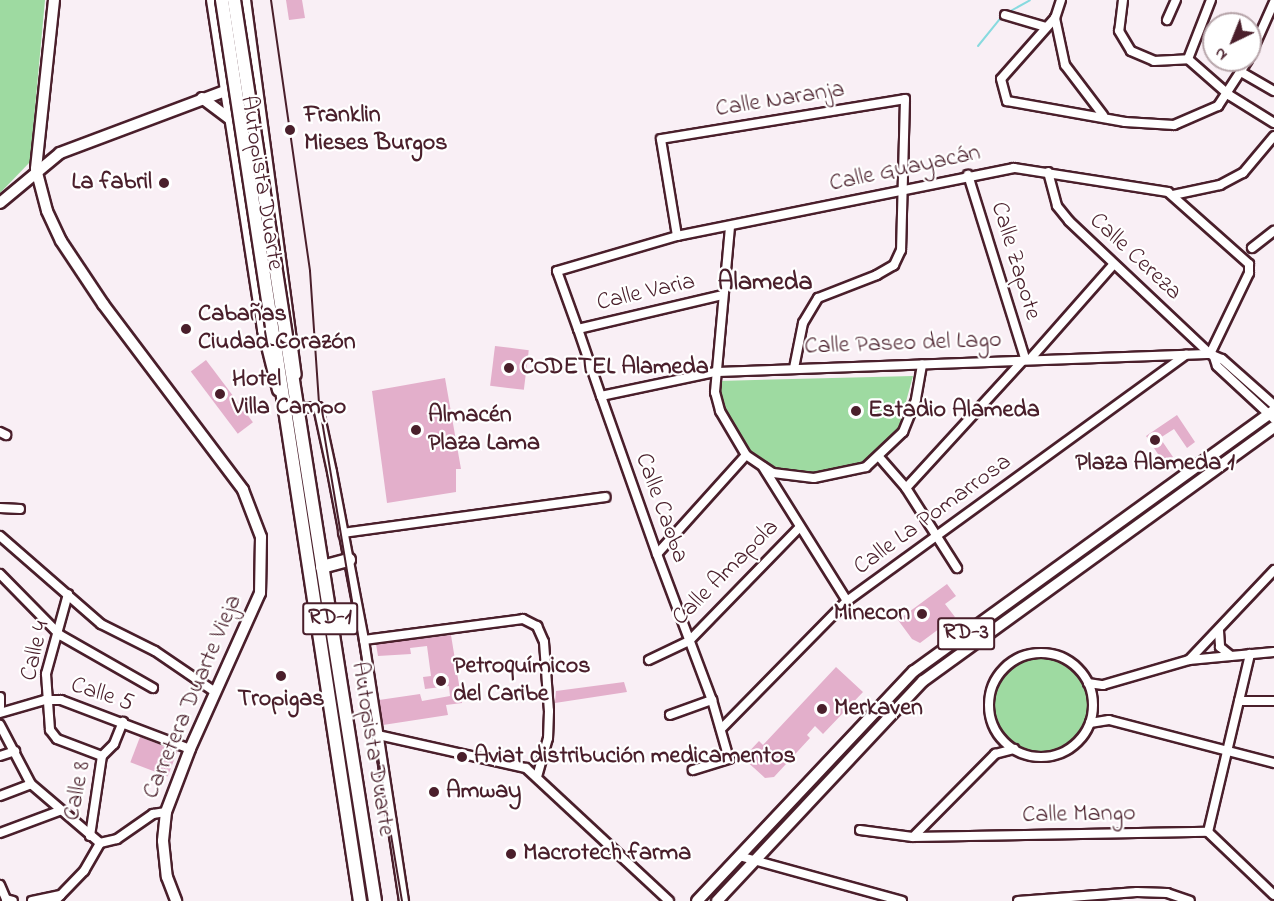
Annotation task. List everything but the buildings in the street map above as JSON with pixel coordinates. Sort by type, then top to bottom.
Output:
[{"type":"highway","name":"Autopista Duarte","points":[[222,0],[280,337],[295,390],[375,901]]},
{"type":"highway","name":"Autopista Duarte","points":[[234,0],[280,337],[284,405],[360,901]]},
{"type":"highway","points":[[322,567],[349,560]]},
{"type":"main road","name":"Carretera Duarte Vieja","points":[[54,0],[36,169],[60,241],[236,480],[257,519],[263,563],[260,592],[189,749],[166,813],[163,841],[167,877],[176,901]]},
{"type":"main road","name":"Autopista Duarte","points":[[212,0],[268,360],[284,405]]},
{"type":"main road","points":[[245,0],[296,354],[295,390]]},
{"type":"main road","points":[[203,98],[222,71]]},
{"type":"main road","points":[[0,203],[36,169],[85,141],[256,81]]},
{"type":"main road","points":[[203,98],[230,119]]},
{"type":"main road","name":"RD-3","points":[[697,901],[914,671],[1273,412]]},
{"type":"main road","name":"RD-3","points":[[717,901],[923,681],[1274,426]]},
{"type":"street","points":[[1061,0],[1055,18],[1006,72],[1002,94],[1016,105],[1103,115],[1125,122],[1174,125],[1205,115],[1229,95],[1241,72],[1274,91]]},
{"type":"street","points":[[1123,0],[1119,31],[1131,51],[1154,61],[1188,59],[1229,95],[1274,123]]},
{"type":"street","points":[[1167,20],[1176,0]]},
{"type":"street","points":[[1188,59],[1211,0]]},
{"type":"street","points":[[1262,29],[1274,2]]},
{"type":"street","points":[[1005,15],[1046,27]]},
{"type":"street","points":[[1055,18],[1065,65],[1103,115]]},
{"type":"street","name":"Calle Naranja","points":[[677,236],[661,139],[905,99],[903,187]]},
{"type":"street","points":[[1173,195],[1220,185],[1243,173],[1274,136]]},
{"type":"street","name":"Calle Guayacán","points":[[557,270],[677,236],[730,227],[903,187],[1014,168],[1173,195]]},
{"type":"street","name":"Calle Cereza","points":[[1048,172],[1062,214],[1212,355],[1217,366],[1273,412]]},
{"type":"street","name":"Calle Zapote","points":[[968,175],[1028,358]]},
{"type":"street","points":[[794,368],[803,323],[818,298],[894,265],[901,250],[903,187]]},
{"type":"street","points":[[1173,195],[1244,256],[1249,273],[1212,355]]},
{"type":"street","points":[[730,227],[716,372],[720,411],[746,455],[773,473],[832,477],[880,458],[911,416],[922,365]]},
{"type":"street","points":[[1252,248],[1274,231]]},
{"type":"street","points":[[906,488],[1114,264]]},
{"type":"street","name":"Calle Caoba","points":[[557,270],[657,554],[712,700],[729,759],[693,770]]},
{"type":"street","name":"Calle Varia","points":[[579,329],[723,296]]},
{"type":"street","name":"Calle La Pomarrosa","points":[[720,729],[847,601],[1187,354]]},
{"type":"street","name":"Calle Paseo del Lago","points":[[601,396],[716,372],[922,365],[1028,358],[1212,355]]},
{"type":"street","points":[[298,408],[318,407],[364,640],[404,901]]},
{"type":"street","points":[[657,554],[746,455]]},
{"type":"street","points":[[880,458],[906,488],[957,568]]},
{"type":"street","points":[[763,467],[799,528],[847,601]]},
{"type":"street","points":[[343,533],[606,497]]},
{"type":"street","points":[[0,508],[20,508]]},
{"type":"street","name":"Calle Amapola","points":[[649,660],[689,641],[799,528]]},
{"type":"street","points":[[0,536],[106,628],[154,651],[215,692]]},
{"type":"street","points":[[1189,660],[1274,570]]},
{"type":"street","points":[[0,574],[60,635],[153,688]]},
{"type":"street","name":"Calle 4","points":[[68,594],[60,635],[49,662],[45,700],[52,735],[102,756]]},
{"type":"street","points":[[364,640],[515,619],[537,626],[544,642],[549,711],[548,738],[537,777]]},
{"type":"street","points":[[1219,629],[1220,647],[1231,656]]},
{"type":"street","points":[[1088,683],[1103,685],[1189,660],[1274,652]]},
{"type":"street","points":[[995,754],[997,733],[989,704],[992,688],[998,674],[1016,660],[1053,654],[1074,665],[1088,683],[1093,708],[1090,723],[1072,747],[1058,754],[1028,755],[1014,749],[997,733]]},
{"type":"street","points":[[1250,654],[1208,832],[1274,895]]},
{"type":"street","points":[[1092,696],[1103,685]]},
{"type":"street","points":[[0,697],[0,707]]},
{"type":"street","name":"Calle 5","points":[[0,713],[45,700],[78,704],[189,749]]},
{"type":"street","points":[[670,715],[712,700]]},
{"type":"street","points":[[1239,701],[1274,701]]},
{"type":"street","points":[[1093,708],[1109,720]]},
{"type":"street","points":[[1090,723],[1109,720],[1229,749],[1274,763]]},
{"type":"street","name":"Calle 8","points":[[90,836],[102,756],[114,744],[123,722]]},
{"type":"street","points":[[0,725],[31,784],[59,811],[100,843]]},
{"type":"street","points":[[378,735],[516,765],[537,777],[669,901]]},
{"type":"street","points":[[913,837],[995,754],[1014,749]]},
{"type":"street","points":[[0,756],[15,751]]},
{"type":"street","points":[[0,796],[31,784]]},
{"type":"street","points":[[0,833],[59,811]]},
{"type":"street","points":[[32,901],[58,898],[84,870],[100,843],[117,839],[153,813],[166,813]]},
{"type":"street","name":"Calle Mango","points":[[860,830],[913,837],[1208,832]]},
{"type":"street","points":[[739,856],[902,901]]},
{"type":"street","points":[[0,885],[6,899],[13,901]]},
{"type":"street","points":[[1018,901],[1167,893],[1190,901]]},
{"type":"green space","points":[[0,0],[45,0],[30,162],[0,193]]},
{"type":"green space","points":[[913,376],[898,431],[879,453],[855,468],[821,476],[774,470],[748,453],[721,405],[718,381]]},
{"type":"green space","points":[[1041,657],[1059,661],[1075,671],[1085,687],[1089,705],[1085,723],[1075,739],[1059,749],[1041,753],[1023,749],[1007,739],[997,723],[993,705],[997,687],[1007,671],[1023,661]]},
{"type":"waterway","points":[[1007,13],[1030,0]]},
{"type":"waterway","points":[[978,46],[1002,16]]},
{"type":"railway","points":[[271,0],[310,271],[319,403],[402,901]]},
{"type":"place","name":"Franklin Mieses Burgos","points":[[290,130]]},
{"type":"place","name":"La fabril","points":[[164,183]]},
{"type":"place","name":"Cabañas Ciudad Corazón","points":[[186,329]]},
{"type":"place","name":"CODETEL Alameda","points":[[509,368]]},
{"type":"place","name":"Hotel Villa Campo","points":[[220,394]]},
{"type":"place","name":"Estadio Alameda","points":[[856,411]]},
{"type":"place","name":"Almacén Plaza Lama","points":[[416,430]]},
{"type":"place","name":"Plaza Alameda 1","points":[[1155,440]]},
{"type":"place","name":"Minecon","points":[[922,614]]},
{"type":"place","name":"Tropigas","points":[[281,676]]},
{"type":"place","name":"Petroquímicos del Caribe","points":[[441,681]]},
{"type":"place","name":"Merkaven","points":[[822,709]]},
{"type":"place","name":"Aviat distribución medicamentos","points":[[462,757]]},
{"type":"place","name":"Amway","points":[[434,792]]},
{"type":"place","name":"Macrotech farma","points":[[511,854]]},
{"type":"district","name":"Alameda","points":[[765,284]]}]
